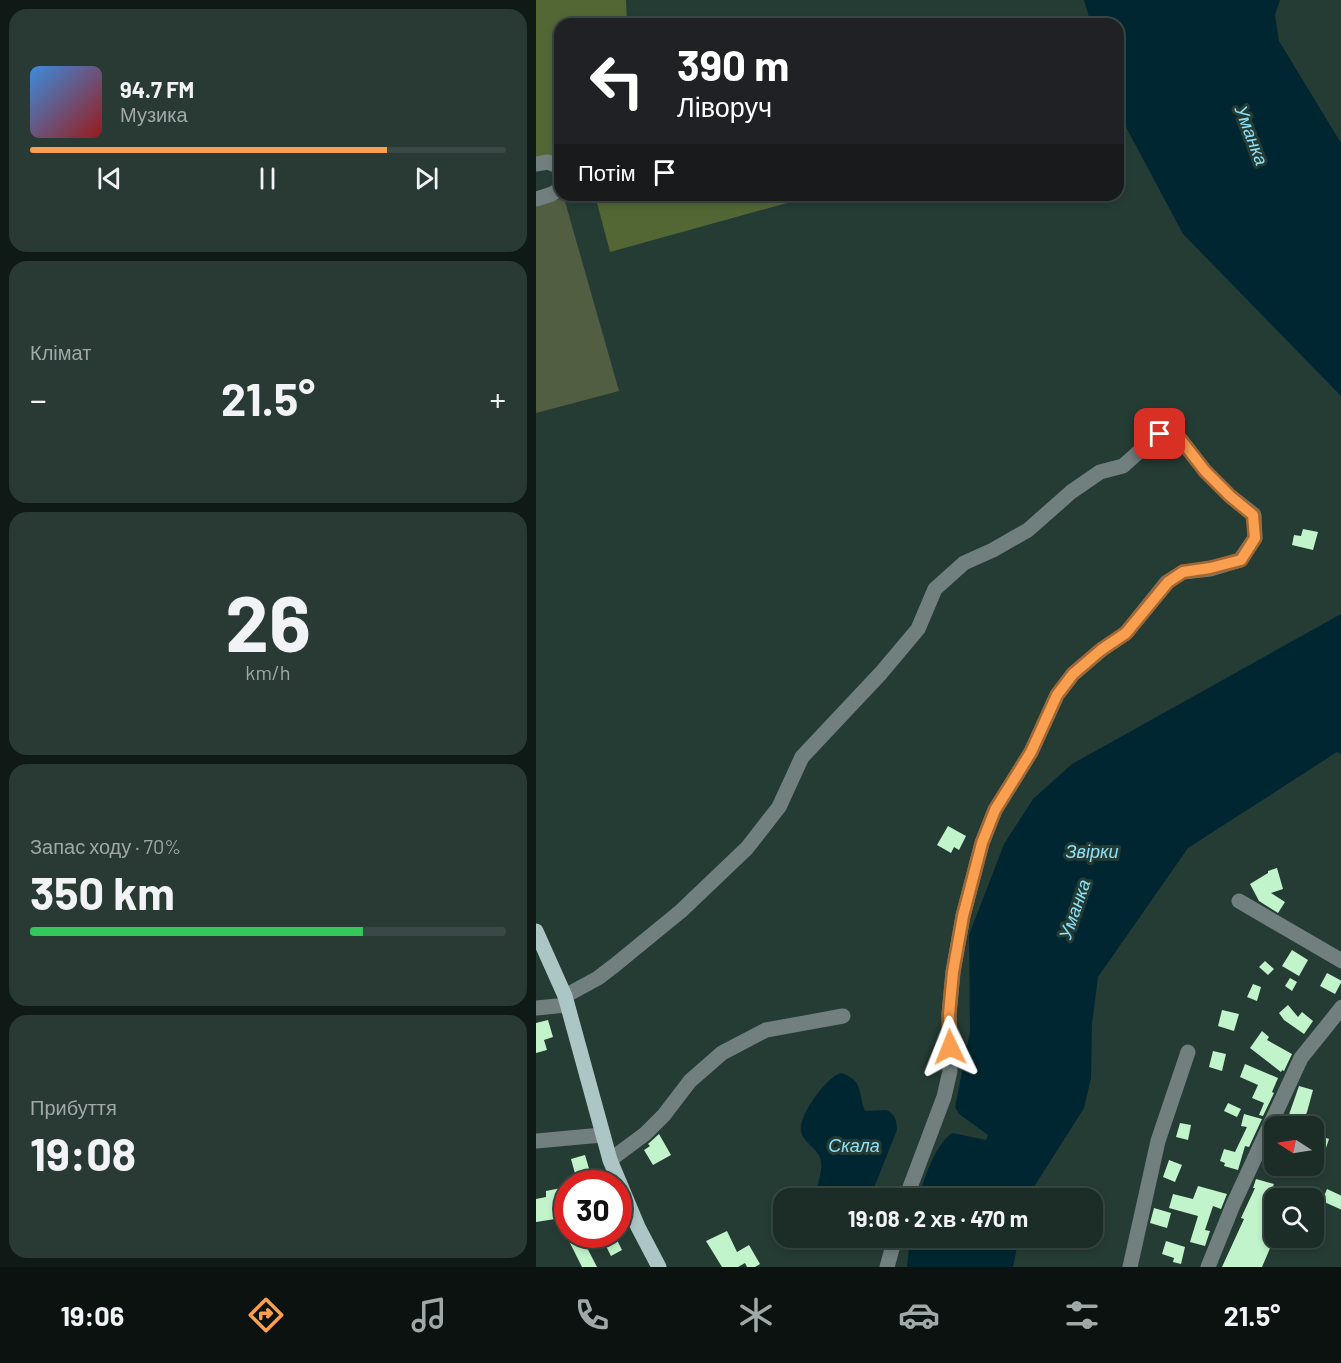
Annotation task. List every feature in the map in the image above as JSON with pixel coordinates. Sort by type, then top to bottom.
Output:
[{"type":"main road","points":[[536,931],[566,1000],[610,1160],[638,1227],[659,1267]]},
{"type":"street","points":[[536,164],[548,162],[554,164]]},
{"type":"street","points":[[536,199],[554,193]]},
{"type":"street","points":[[536,1008],[566,1000],[598,978],[681,911],[747,848],[779,807],[802,758],[896,656],[918,629],[935,589],[964,563],[1028,530],[1071,492],[1100,472],[1123,466],[1160,434],[1181,440],[1205,471],[1253,515],[1255,538],[1241,560],[1183,572],[1168,582],[1126,633],[1101,650],[1073,674],[1057,695],[1031,752],[995,810],[982,843],[963,916],[953,972],[949,1014],[950,1071],[944,1098],[910,1188]]},
{"type":"street","points":[[1239,901],[1342,961]]},
{"type":"street","points":[[1208,1267],[1233,1205],[1301,1058],[1342,1007]]},
{"type":"street","points":[[610,1160],[658,1121],[690,1081],[722,1053],[766,1030],[843,1016]]},
{"type":"street","points":[[1130,1267],[1158,1141],[1188,1052]]},
{"type":"street","points":[[536,1141],[602,1135]]},
{"type":"street","points":[[887,1267],[892,1248]]},
{"type":"green space","points":[[536,0],[626,0],[627,18],[554,18],[554,155],[536,160]]},
{"type":"green space","points":[[554,200],[565,201],[619,391],[536,413],[536,205]]},
{"type":"green space","points":[[597,201],[794,201],[610,252]]},
{"type":"water","name":"Уманка","points":[[1084,0],[1280,0],[1275,15],[1279,41],[1341,143],[1341,396],[1183,234],[1124,120],[1124,18],[1089,18]]},
{"type":"water","name":"Звірки","points":[[1341,614],[1341,754],[1337,752],[1188,848],[1098,977],[1092,1024],[1091,1078],[1084,1108],[1033,1188],[922,1188],[940,1145],[952,1133],[986,1140],[988,1135],[959,1114],[955,1107],[970,1032],[969,935],[1004,844],[1033,799],[1072,764]]},
{"type":"water","name":"Скала","points":[[841,1073],[857,1084],[865,1111],[886,1110],[892,1113],[896,1121],[897,1130],[874,1188],[817,1188],[821,1171],[820,1157],[805,1140],[801,1132],[801,1125],[814,1098],[835,1076]]},
{"type":"water","points":[[909,1248],[1017,1248],[1013,1267],[907,1267]]},
{"type":"building","points":[[1303,529],[1318,532],[1313,550],[1292,545],[1294,535],[1301,536]]},
{"type":"building","points":[[948,826],[966,836],[959,850],[954,847],[951,853],[937,845]]},
{"type":"building","points":[[1277,868],[1283,889],[1271,893],[1285,902],[1278,913],[1259,901],[1250,884],[1268,871]]},
{"type":"building","points":[[1292,950],[1308,960],[1299,976],[1282,966]]},
{"type":"building","points":[[1265,961],[1274,969],[1268,975],[1259,967]]},
{"type":"building","points":[[1327,973],[1342,981],[1335,994],[1320,986]]},
{"type":"building","points":[[1290,978],[1297,982],[1292,991],[1285,986]]},
{"type":"building","points":[[1253,984],[1261,987],[1257,1001],[1247,997]]},
{"type":"building","points":[[1288,1005],[1298,1017],[1302,1012],[1313,1021],[1304,1034],[1284,1020],[1279,1013]]},
{"type":"building","points":[[1222,1010],[1239,1014],[1234,1031],[1218,1026]]},
{"type":"building","points":[[548,1020],[553,1037],[544,1040],[547,1050],[536,1053],[536,1023]]},
{"type":"building","points":[[1262,1031],[1269,1037],[1267,1040],[1292,1054],[1284,1071],[1281,1072],[1250,1048]]},
{"type":"building","points":[[1213,1051],[1226,1054],[1222,1071],[1209,1067]]},
{"type":"building","points":[[1245,1064],[1278,1078],[1263,1116],[1259,1115],[1264,1103],[1252,1098],[1258,1085],[1240,1077]]},
{"type":"building","points":[[1299,1086],[1313,1090],[1305,1116],[1288,1116]]},
{"type":"building","points":[[1228,1103],[1241,1109],[1237,1117],[1224,1111]]},
{"type":"building","points":[[1244,1114],[1262,1119],[1249,1147],[1245,1146],[1238,1170],[1224,1166],[1225,1163],[1220,1161],[1224,1149],[1235,1152],[1247,1127],[1241,1126]]},
{"type":"building","points":[[1180,1123],[1191,1125],[1188,1140],[1176,1137]]},
{"type":"building","points":[[659,1134],[671,1155],[653,1165],[644,1150]]},
{"type":"building","points":[[1324,1137],[1329,1139],[1326,1148],[1324,1147]]},
{"type":"building","points":[[585,1155],[589,1170],[574,1170],[571,1159]]},
{"type":"building","points":[[1169,1160],[1182,1165],[1175,1182],[1163,1177]]},
{"type":"building","points":[[1256,1179],[1274,1184],[1273,1186],[1276,1188],[1264,1188],[1264,1248],[1270,1248],[1262,1267],[1222,1267],[1244,1219],[1241,1218],[1255,1188],[1253,1188]]},
{"type":"building","points":[[1198,1186],[1227,1194],[1221,1209],[1213,1206],[1205,1230],[1210,1231],[1205,1246],[1190,1242],[1198,1216],[1169,1208],[1173,1194],[1193,1199]]},
{"type":"building","points":[[554,1189],[554,1219],[536,1222],[536,1199],[546,1197],[546,1191]]},
{"type":"building","points":[[1327,1189],[1342,1196],[1342,1210],[1324,1202]]},
{"type":"building","points":[[1154,1208],[1171,1213],[1167,1228],[1150,1223]]},
{"type":"building","points":[[727,1231],[737,1252],[749,1245],[760,1264],[755,1267],[747,1267],[745,1263],[738,1267],[722,1267],[706,1241]]},
{"type":"building","points":[[1166,1241],[1185,1247],[1181,1264],[1173,1262],[1174,1258],[1162,1254]]},
{"type":"building","points":[[572,1248],[587,1248],[597,1267],[582,1267]]},
{"type":"building","points":[[607,1248],[621,1248],[622,1250],[611,1256]]},
{"type":"route","points":[[950,1047],[949,1014],[953,972],[963,916],[982,843],[995,810],[1031,752],[1057,695],[1073,674],[1101,650],[1126,633],[1168,582],[1183,572],[1241,560],[1255,538],[1253,515],[1205,471],[1181,440],[1160,434]]}]
